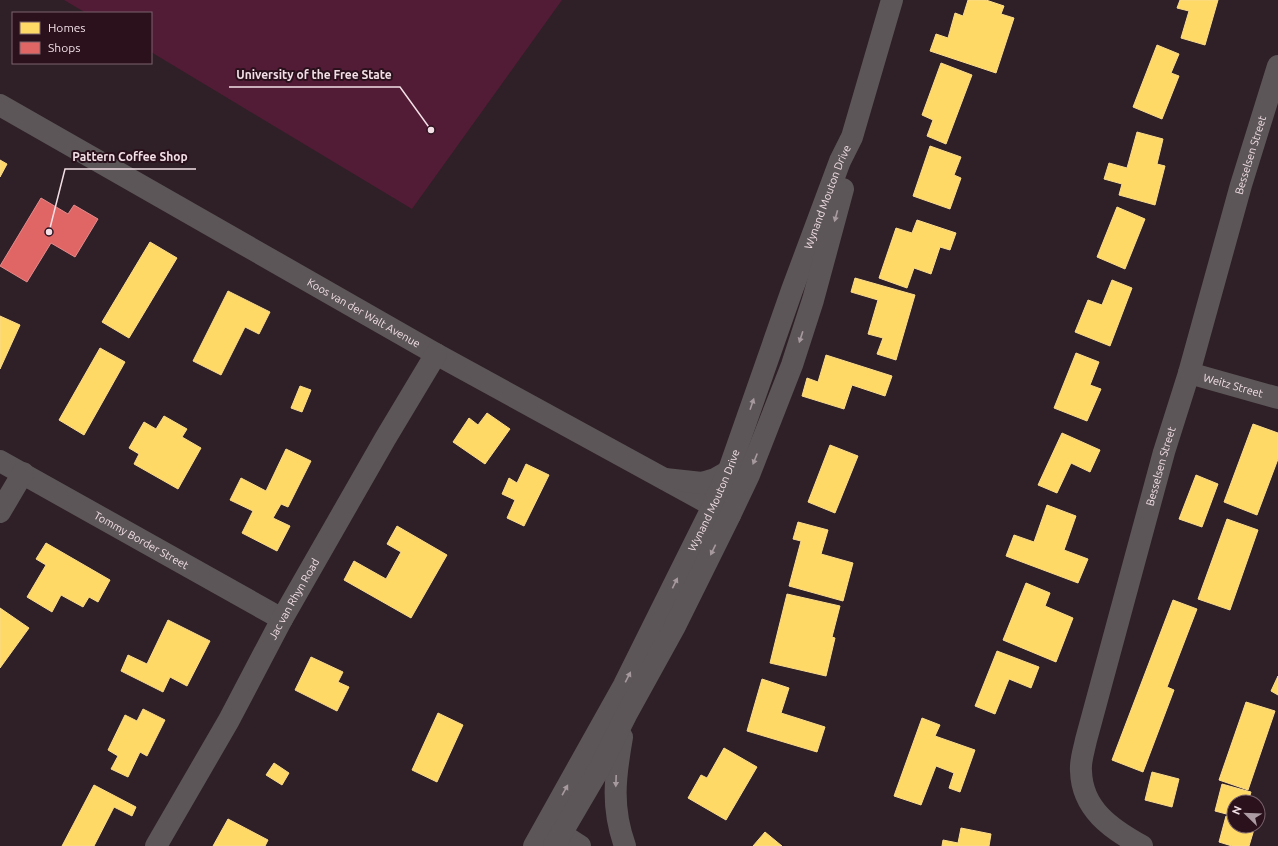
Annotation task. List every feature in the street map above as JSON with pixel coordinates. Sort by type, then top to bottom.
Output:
[{"type":"street","name":"Wynand Mouton Drive","points":[[554,835],[624,685],[722,510],[749,475],[789,372],[813,300],[848,171],[852,137],[892,0]]},
{"type":"street","name":"Besselsen Street","points":[[1142,846],[1099,816],[1090,804],[1083,788],[1080,769],[1086,740],[1162,459],[1239,193],[1278,66]]},
{"type":"street","name":"Koos van der Walt Avenue","points":[[0,105],[436,354],[722,510]]},
{"type":"street","name":"Wynand Mouton Drive","points":[[534,846],[554,835],[598,770],[626,714],[674,628],[722,510],[729,470],[766,362],[840,161],[852,137]]},
{"type":"street","name":"Jac van Rhyn Road","points":[[156,846],[229,720],[282,619],[385,439],[436,354]]},
{"type":"street","points":[[766,362],[789,372]]},
{"type":"street","name":"Weitz Street","points":[[1188,373],[1278,398]]},
{"type":"street","name":"Tommy Border Street","points":[[0,461],[282,619]]},
{"type":"street","points":[[665,479],[702,483],[715,479],[729,470]]},
{"type":"street","points":[[0,512],[23,473]]},
{"type":"street","points":[[625,846],[615,804],[616,773],[626,714]]},
{"type":"street","points":[[554,835],[580,846]]},
{"type":"shaded area","points":[[64,0],[562,0],[412,209],[152,53],[152,12],[84,12]]},
{"type":"building: Homes","points":[[968,0],[986,0],[1004,6],[1001,14],[1014,18],[996,73],[930,51],[936,34],[948,38],[955,13],[963,16]]},
{"type":"building: Homes","points":[[1180,0],[1218,0],[1205,45],[1181,38],[1189,11],[1177,8]]},
{"type":"building: Homes","points":[[1157,45],[1179,54],[1171,73],[1179,76],[1162,119],[1133,107]]},
{"type":"building: Homes","points":[[941,63],[972,75],[946,144],[927,136],[933,120],[922,115]]},
{"type":"building: Homes","points":[[1137,132],[1163,139],[1157,164],[1165,166],[1155,205],[1119,195],[1122,184],[1104,179],[1109,163],[1127,168]]},
{"type":"building: Homes","points":[[930,146],[961,157],[954,175],[961,178],[950,209],[913,196]]},
{"type":"building: Homes","points":[[0,160],[7,164],[0,177]]},
{"type":"building: Homes","points":[[1117,207],[1145,219],[1125,269],[1097,257]]},
{"type":"building: Homes","points":[[917,220],[956,233],[950,250],[940,247],[931,274],[914,268],[907,288],[879,278],[896,228],[912,233]]},
{"type":"building: Homes","points":[[150,242],[177,258],[129,338],[102,322]]},
{"type":"building: Homes","points":[[855,278],[915,295],[896,360],[877,354],[883,338],[868,334],[878,300],[851,292]]},
{"type":"building: Homes","points":[[1112,280],[1132,288],[1110,346],[1075,332],[1088,300],[1102,305]]},
{"type":"building: Homes","points":[[228,291],[270,312],[259,334],[245,327],[221,375],[193,361]]},
{"type":"building: Homes","points":[[0,316],[20,325],[0,369]]},
{"type":"building: Homes","points":[[100,348],[125,362],[84,435],[59,420]]},
{"type":"building: Homes","points":[[1076,353],[1099,362],[1090,385],[1101,389],[1087,421],[1054,408]]},
{"type":"building: Homes","points":[[826,355],[892,376],[885,396],[852,385],[844,409],[802,396],[807,378],[818,382]]},
{"type":"building: Homes","points":[[300,386],[311,390],[302,412],[291,408]]},
{"type":"building: Homes","points":[[487,413],[510,429],[485,464],[453,442],[469,418],[478,425]]},
{"type":"building: Homes","points":[[164,416],[187,429],[182,437],[201,448],[178,489],[134,464],[139,454],[129,448],[144,422],[156,429]]},
{"type":"building: Homes","points":[[1253,424],[1278,433],[1278,459],[1257,515],[1224,502]]},
{"type":"building: Homes","points":[[1062,433],[1100,450],[1090,472],[1071,463],[1057,493],[1038,485]]},
{"type":"building: Homes","points":[[830,445],[858,456],[835,513],[808,502]]},
{"type":"building: Homes","points":[[286,449],[311,461],[288,507],[281,504],[273,518],[290,526],[277,551],[242,533],[253,511],[230,500],[241,478],[266,491]]},
{"type":"building: Homes","points":[[526,464],[549,475],[524,526],[507,518],[515,500],[502,494],[509,478],[517,483]]},
{"type":"building: Homes","points":[[1196,475],[1218,484],[1202,527],[1179,519]]},
{"type":"building: Homes","points":[[1047,505],[1076,516],[1064,550],[1088,559],[1078,583],[1006,556],[1014,535],[1034,542]]},
{"type":"building: Homes","points":[[1227,519],[1258,530],[1230,610],[1198,599]]},
{"type":"building: Homes","points":[[798,522],[828,530],[821,554],[853,563],[843,601],[789,586],[801,541],[793,539]]},
{"type":"building: Homes","points":[[397,526],[447,555],[411,618],[344,580],[354,561],[386,579],[401,552],[387,544]]},
{"type":"building: Homes","points":[[46,543],[110,580],[98,602],[89,597],[83,607],[61,595],[52,612],[27,597],[46,565],[36,559]]},
{"type":"building: Homes","points":[[1026,583],[1050,593],[1045,606],[1073,618],[1056,662],[1003,640]]},
{"type":"building: Homes","points":[[787,594],[840,606],[832,637],[835,638],[826,676],[770,663]]},
{"type":"building: Homes","points":[[1173,600],[1197,609],[1167,687],[1174,690],[1143,772],[1112,760]]},
{"type":"building: Homes","points":[[0,608],[29,628],[0,668]]},
{"type":"building: Homes","points":[[168,620],[210,641],[187,686],[170,677],[163,692],[121,671],[128,655],[147,664]]},
{"type":"building: Homes","points":[[997,651],[1039,667],[1031,688],[1009,679],[995,714],[975,706]]},
{"type":"building: Homes","points":[[311,657],[343,672],[338,682],[349,687],[337,711],[295,690]]},
{"type":"building: Homes","points":[[1278,676],[1278,695],[1271,691]]},
{"type":"building: Homes","points":[[762,679],[789,688],[781,713],[825,727],[817,752],[747,731]]},
{"type":"building: Homes","points":[[1246,702],[1275,711],[1248,790],[1219,780]]},
{"type":"building: Homes","points":[[143,709],[165,720],[147,756],[140,752],[128,777],[111,769],[118,756],[108,750],[125,715],[137,721]]},
{"type":"building: Homes","points":[[438,713],[463,725],[437,782],[412,770]]},
{"type":"building: Homes","points":[[922,718],[940,725],[935,736],[975,750],[960,792],[949,788],[954,773],[936,766],[921,805],[894,796]]},
{"type":"building: Homes","points":[[724,748],[757,767],[726,820],[688,798],[701,775],[707,778]]},
{"type":"building: Homes","points":[[274,763],[289,773],[282,785],[266,775]]},
{"type":"building: Homes","points":[[1152,772],[1179,779],[1172,807],[1145,800]]},
{"type":"building: Homes","points":[[1222,784],[1251,792],[1250,794],[1226,794],[1226,814],[1215,811]]},
{"type":"building: Homes","points":[[94,785],[136,807],[132,816],[114,807],[94,846],[62,846]]},
{"type":"building: Homes","points":[[1226,816],[1226,834],[1253,834],[1249,846],[1232,846],[1219,842]]},
{"type":"building: Homes","points":[[228,819],[268,840],[265,846],[213,846]]},
{"type":"building: Homes","points":[[961,828],[991,834],[989,846],[942,846],[943,840],[958,843]]},
{"type":"building: Homes","points":[[765,832],[782,846],[753,846]]},
{"type":"building: Shops","points":[[41,198],[68,214],[74,205],[98,219],[75,257],[51,243],[27,282],[0,266]]},
{"type":"place","name":"University of the Free State","points":[[431,130]]},
{"type":"place","name":"Pattern Coffee Shop","points":[[49,232]]}]
